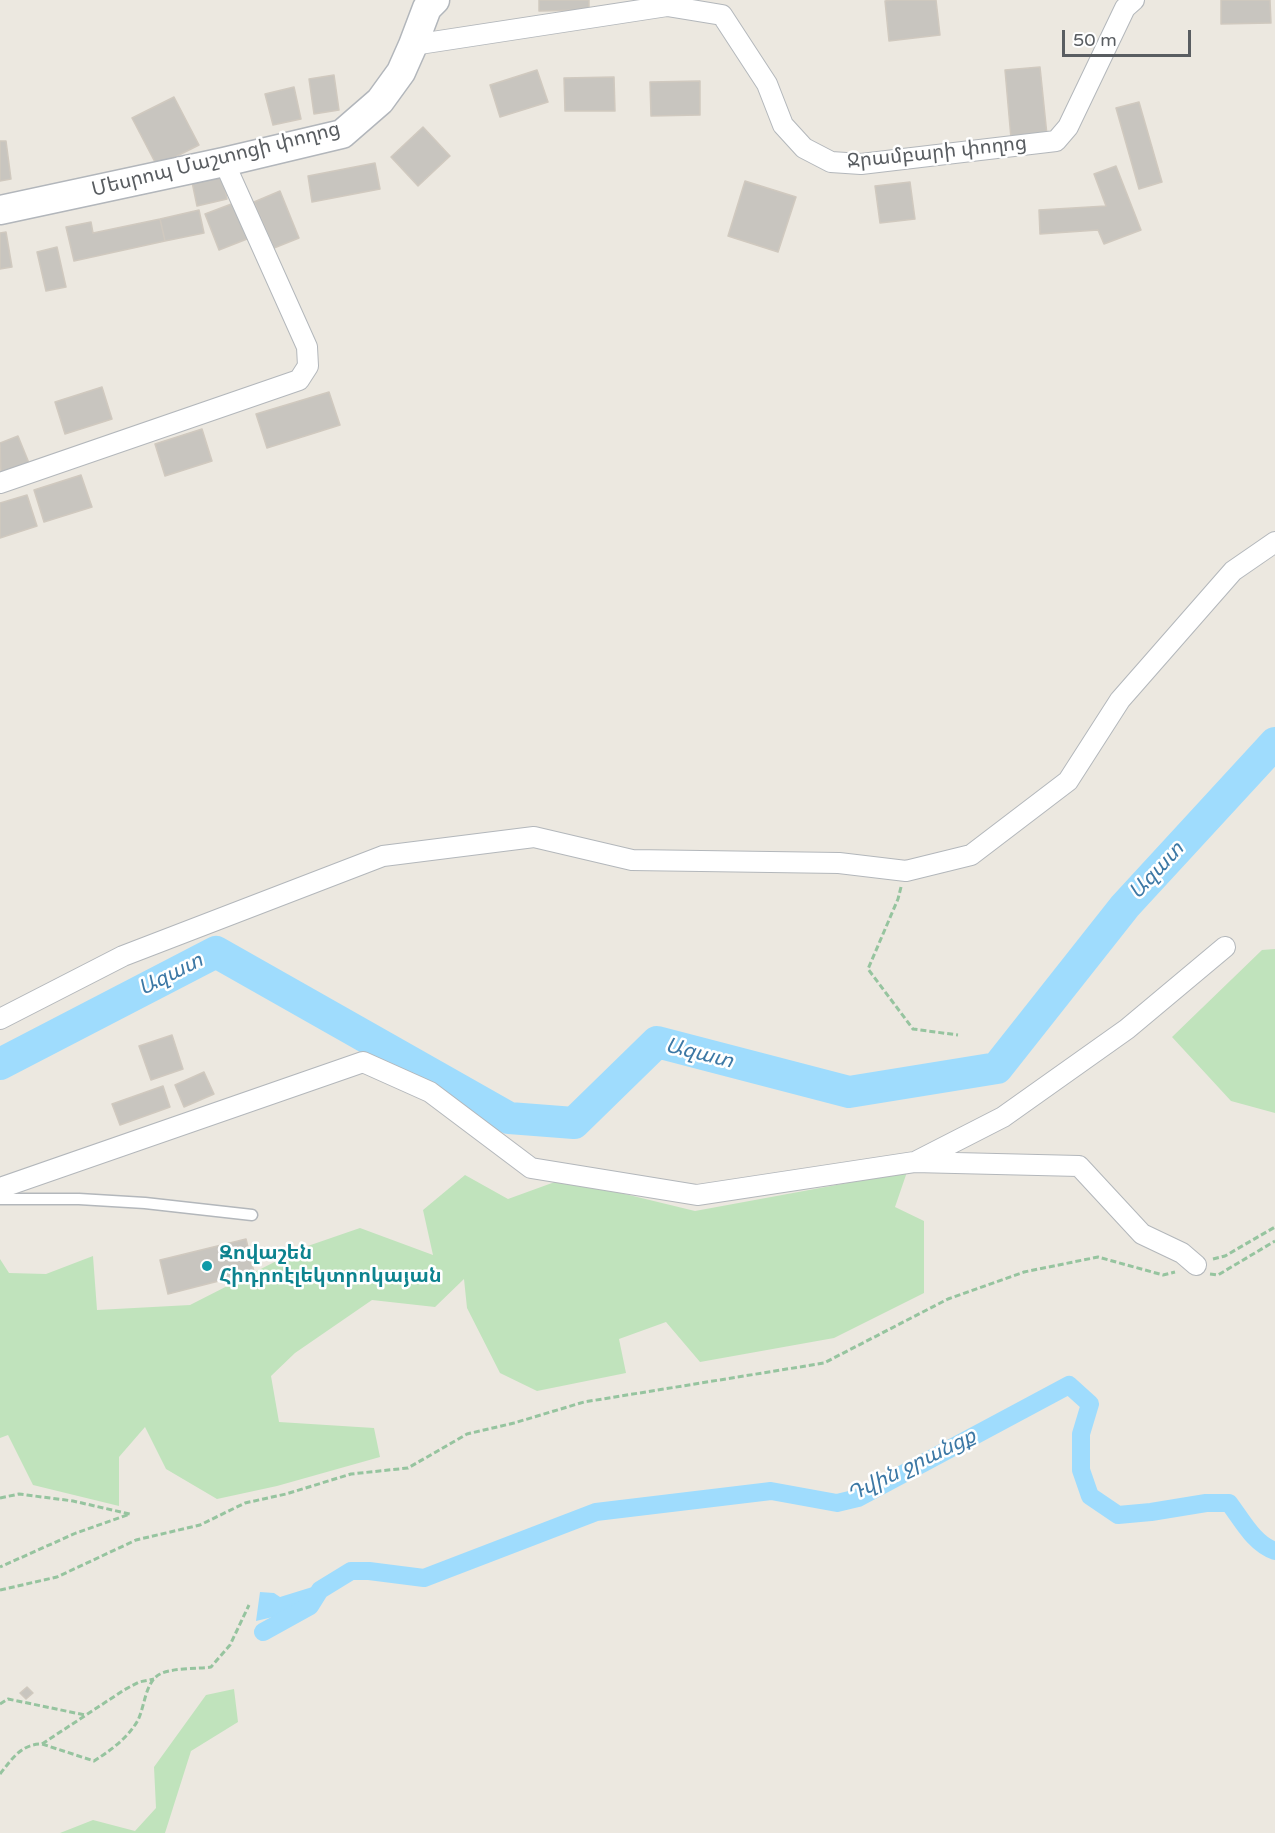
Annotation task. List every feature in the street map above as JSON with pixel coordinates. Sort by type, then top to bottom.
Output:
[{"type":"street","name":"Մեսրոպ Մաշտոցի փողոց","points":[[0,210],[342,134],[380,101],[401,72],[414,45],[427,8],[435,0]]},
{"type":"street","name":"Ջրամբարի փողոց","points":[[414,45],[667,6],[722,15],[767,84],[783,125],[804,148],[831,162],[861,164],[1056,141],[1068,128],[1125,8],[1134,0]]},
{"type":"street","points":[[0,483],[299,380],[308,366],[307,347],[224,162]]},
{"type":"street","points":[[0,1019],[123,956],[383,856],[534,837],[632,860],[839,863],[906,871],[971,855],[1068,781],[1120,700],[1233,571],[1275,542]]},
{"type":"street","points":[[914,1162],[1003,1117],[1127,1029],[1225,947]]},
{"type":"street","points":[[0,1188],[363,1062],[430,1092],[531,1168],[697,1195],[914,1162],[1079,1166],[1142,1234],[1182,1253],[1193,1266]]},
{"type":"lane","points":[[0,1200],[79,1199],[145,1203],[252,1215]]},
{"type":"path","points":[[906,871],[898,899],[868,969],[913,1029],[958,1035]]},
{"type":"path","points":[[0,1590],[57,1577],[136,1540],[200,1525],[245,1503],[286,1494],[351,1474],[408,1468],[466,1434],[514,1423],[584,1402],[824,1363],[948,1299],[1024,1272],[1098,1257],[1163,1275],[1225,1256],[1275,1227]]},
{"type":"path","points":[[1193,1266],[1195,1272],[1218,1275],[1275,1241]]},
{"type":"path","points":[[0,1498],[19,1494],[73,1501],[130,1514],[76,1533],[0,1567]]},
{"type":"path","points":[[0,1774],[19,1751],[34,1744],[42,1744],[94,1761],[108,1752],[125,1737],[138,1720],[150,1685],[158,1674],[171,1670],[211,1667],[230,1645],[249,1605]]},
{"type":"path","points":[[42,1744],[124,1690],[139,1682],[155,1679]]},
{"type":"path","points":[[0,1704],[8,1699],[86,1716]]},
{"type":"green space","points":[[1275,949],[1275,1113],[1231,1101],[1172,1037],[1262,950]]},
{"type":"green space","points":[[907,1172],[895,1207],[924,1221],[924,1293],[834,1338],[700,1362],[666,1322],[619,1339],[626,1373],[537,1391],[500,1373],[467,1308],[464,1279],[435,1307],[372,1300],[295,1353],[271,1376],[279,1422],[374,1428],[380,1457],[277,1486],[217,1499],[166,1469],[145,1427],[119,1457],[119,1506],[33,1485],[8,1435],[0,1438],[0,1259],[9,1273],[46,1274],[93,1256],[97,1310],[190,1305],[302,1248],[360,1228],[433,1255],[423,1210],[465,1175],[508,1199],[563,1179],[695,1211]]},
{"type":"green space","points":[[234,1689],[238,1722],[191,1751],[165,1833],[60,1833],[93,1820],[135,1831],[156,1808],[154,1767],[206,1695]]},
{"type":"water","points":[[322,1584],[335,1585],[321,1593],[317,1601],[256,1621],[260,1592],[274,1593],[280,1597]]},
{"type":"building","points":[[539,0],[589,0],[589,10],[539,11]]},
{"type":"building","points":[[936,0],[940,35],[889,41],[885,1]]},
{"type":"building","points":[[1221,0],[1270,0],[1271,23],[1221,24]]},
{"type":"building","points":[[1040,67],[1047,135],[1011,138],[1005,70]]},
{"type":"building","points":[[537,70],[548,102],[500,117],[490,85]]},
{"type":"building","points":[[334,75],[339,110],[314,114],[309,79]]},
{"type":"building","points":[[614,77],[615,111],[565,111],[564,78]]},
{"type":"building","points":[[700,81],[700,115],[651,116],[650,82]]},
{"type":"building","points":[[294,87],[301,119],[273,125],[265,94]]},
{"type":"building","points":[[174,97],[199,145],[157,166],[132,118]]},
{"type":"building","points":[[1139,102],[1162,182],[1139,189],[1116,108]]},
{"type":"building","points":[[423,127],[450,156],[418,186],[391,157]]},
{"type":"building","points":[[0,141],[6,141],[11,179],[0,181]]},
{"type":"building","points":[[375,163],[380,189],[312,202],[308,176]]},
{"type":"building","points":[[1116,166],[1141,230],[1104,244],[1098,230],[1040,234],[1039,210],[1106,206],[1094,174]]},
{"type":"building","points":[[222,175],[227,199],[197,206],[192,182]]},
{"type":"building","points":[[745,181],[796,197],[778,252],[728,236]]},
{"type":"building","points":[[910,182],[915,219],[880,223],[875,186]]},
{"type":"building","points":[[280,191],[299,238],[274,248],[254,202]]},
{"type":"building","points":[[234,203],[247,239],[219,250],[205,214]]},
{"type":"building","points":[[199,210],[204,233],[165,241],[160,219]]},
{"type":"building","points":[[160,219],[165,241],[74,261],[66,227],[91,222],[93,233]]},
{"type":"building","points":[[6,232],[12,267],[0,269],[0,233]]},
{"type":"building","points":[[57,247],[66,287],[46,291],[37,252]]},
{"type":"building","points":[[102,387],[112,419],[65,434],[55,402]]},
{"type":"building","points":[[329,392],[340,425],[267,448],[256,414]]},
{"type":"building","points":[[202,429],[212,461],[165,476],[155,444]]},
{"type":"building","points":[[18,436],[29,463],[1,474],[0,443]]},
{"type":"building","points":[[81,475],[92,507],[44,522],[34,490]]},
{"type":"building","points":[[27,495],[37,526],[0,538],[0,503]]},
{"type":"building","points":[[172,1035],[183,1069],[151,1080],[139,1046]]},
{"type":"building","points":[[204,1072],[214,1094],[184,1107],[175,1085]]},
{"type":"building","points":[[163,1086],[170,1107],[120,1125],[112,1104]]},
{"type":"building","name":"Զովաշեն Հիդրոէլեկտրոկայան","points":[[246,1239],[254,1272],[168,1294],[160,1260]]},
{"type":"building","points":[[27,1687],[33,1693],[26,1699],[20,1693]]},
{"type":"waterway","name":"Ազատ","points":[[0,1064],[216,952],[509,1118],[574,1123],[657,1042],[849,1092],[997,1068],[1125,906],[1275,743]]},
{"type":"waterway","name":"Դվին ջրանցք","points":[[263,1632],[310,1606],[320,1590],[351,1571],[424,1578],[596,1512],[771,1491],[837,1503],[858,1498],[1069,1385],[1090,1404],[1081,1434],[1081,1470],[1090,1496],[1118,1515],[1206,1503],[1229,1503],[1255,1537],[1275,1551]]},
{"type":"place","name":"Զովաշեն Հիդրոէլեկտրոկայան","points":[[207,1266]]}]
